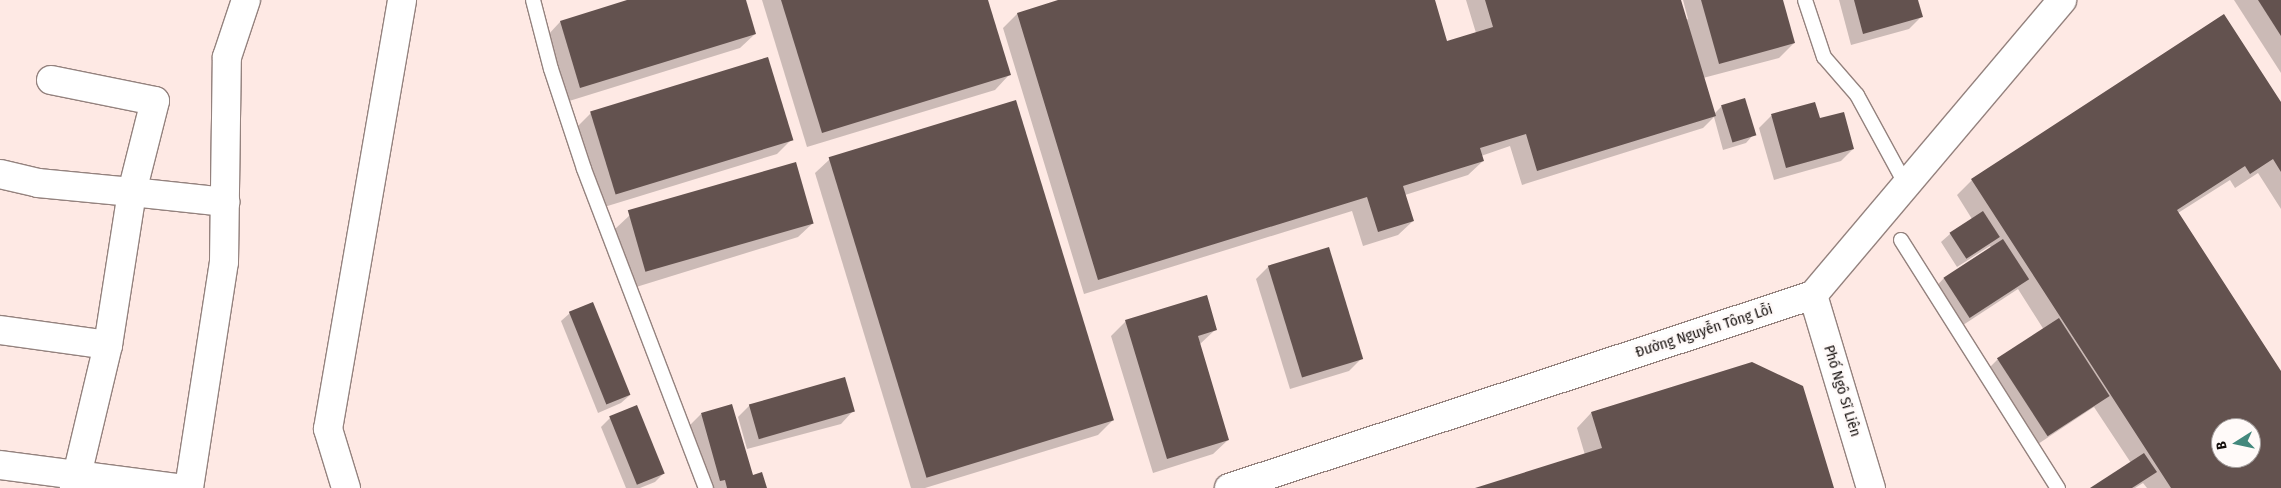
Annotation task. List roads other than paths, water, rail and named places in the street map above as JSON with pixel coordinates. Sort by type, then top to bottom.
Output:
[{"type":"street","points":[[188,488],[224,262],[227,57],[246,0]]},
{"type":"street","points":[[346,488],[328,428],[402,0]]},
{"type":"street","points":[[1814,295],[2062,0]]},
{"type":"street","points":[[51,80],[155,101],[132,192],[108,346],[76,482]]},
{"type":"street","points":[[0,174],[38,183],[225,202]]},
{"type":"street","name":"Đường Nguyễn Tông Lỗi","points":[[1229,488],[1814,295]]},
{"type":"street","name":"Phố Ngô Sĩ Liên","points":[[1814,295],[1871,488]]},
{"type":"street","points":[[0,330],[108,346]]},
{"type":"street","points":[[0,465],[76,482],[178,488]]},
{"type":"lane","points":[[533,0],[551,69],[584,169],[706,488]]},
{"type":"lane","points":[[1805,0],[1824,57],[1857,95],[1906,185]]},
{"type":"lane","points":[[1901,240],[2058,488]]}]
